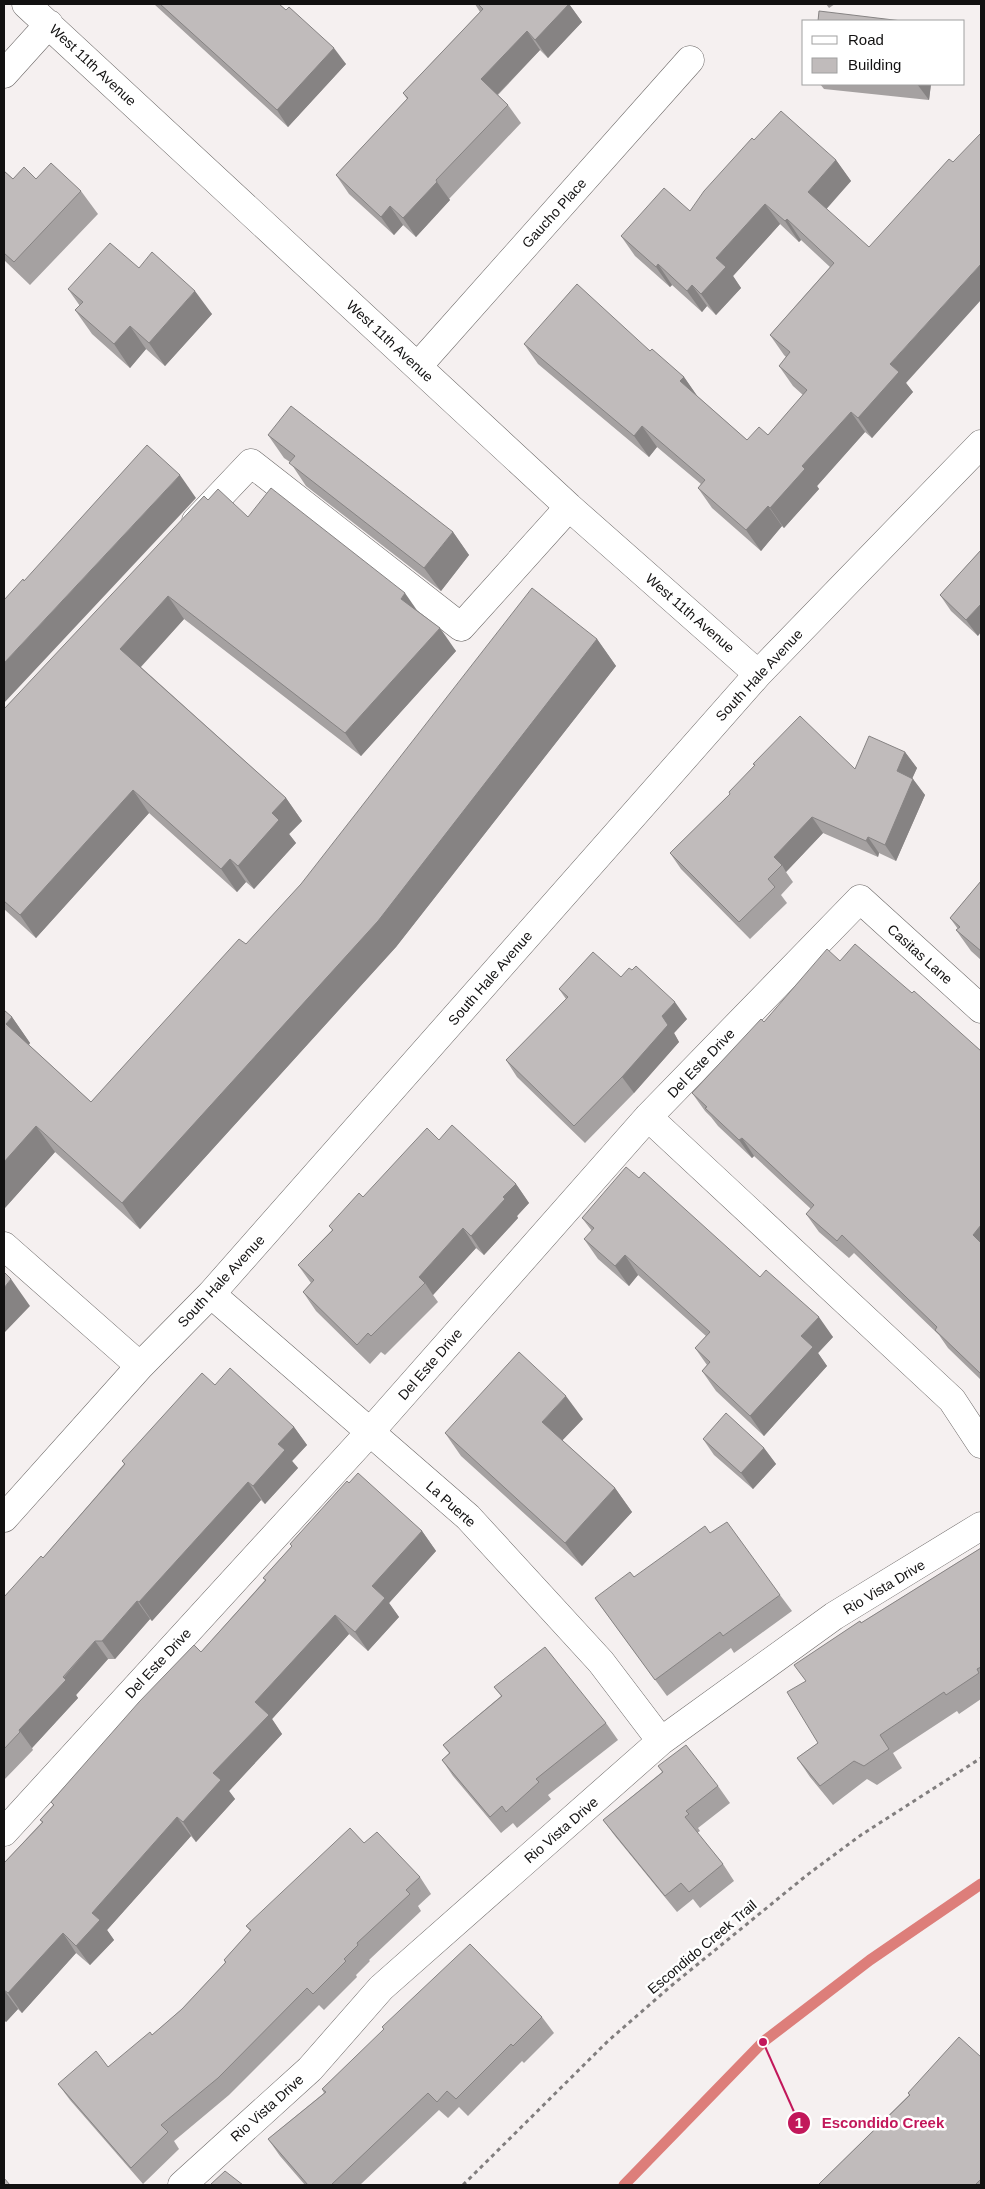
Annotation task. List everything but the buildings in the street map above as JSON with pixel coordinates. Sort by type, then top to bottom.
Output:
[{"type":"street","name":"West 11th Avenue","points":[[26,4],[569,506],[758,674]]},
{"type":"street","points":[[4,74],[49,24]]},
{"type":"street","name":"Gaucho Place","points":[[418,366],[690,60]]},
{"type":"street","name":"South Hale Avenue","points":[[4,1518],[140,1366],[212,1294],[758,674],[981,444]]},
{"type":"street","points":[[177,541],[250,463],[460,627],[569,506]]},
{"type":"street","name":"Casitas Lane","points":[[860,899],[981,1009]]},
{"type":"street","name":"Del Este Drive","points":[[4,1832],[370,1432],[648,1117],[860,899]]},
{"type":"street","points":[[648,1117],[952,1400],[981,1444]]},
{"type":"street","points":[[4,1246],[140,1366]]},
{"type":"street","name":"La Puerte","points":[[212,1294],[468,1517],[601,1662],[662,1742]]},
{"type":"street","name":"Rio Vista Drive","points":[[182,2185],[310,2069],[381,1988],[662,1742],[834,1616],[981,1526]]},
{"type":"path","name":"Escondido Creek Trail","points":[[463,2185],[608,2041],[671,1986],[807,1875],[845,1847],[981,1758]]},
{"type":"waterway","points":[[624,2185],[763,2042],[870,1960],[981,1884]]},
{"type":"place","name":"Escondido Creek","points":[[763,2042]]}]
